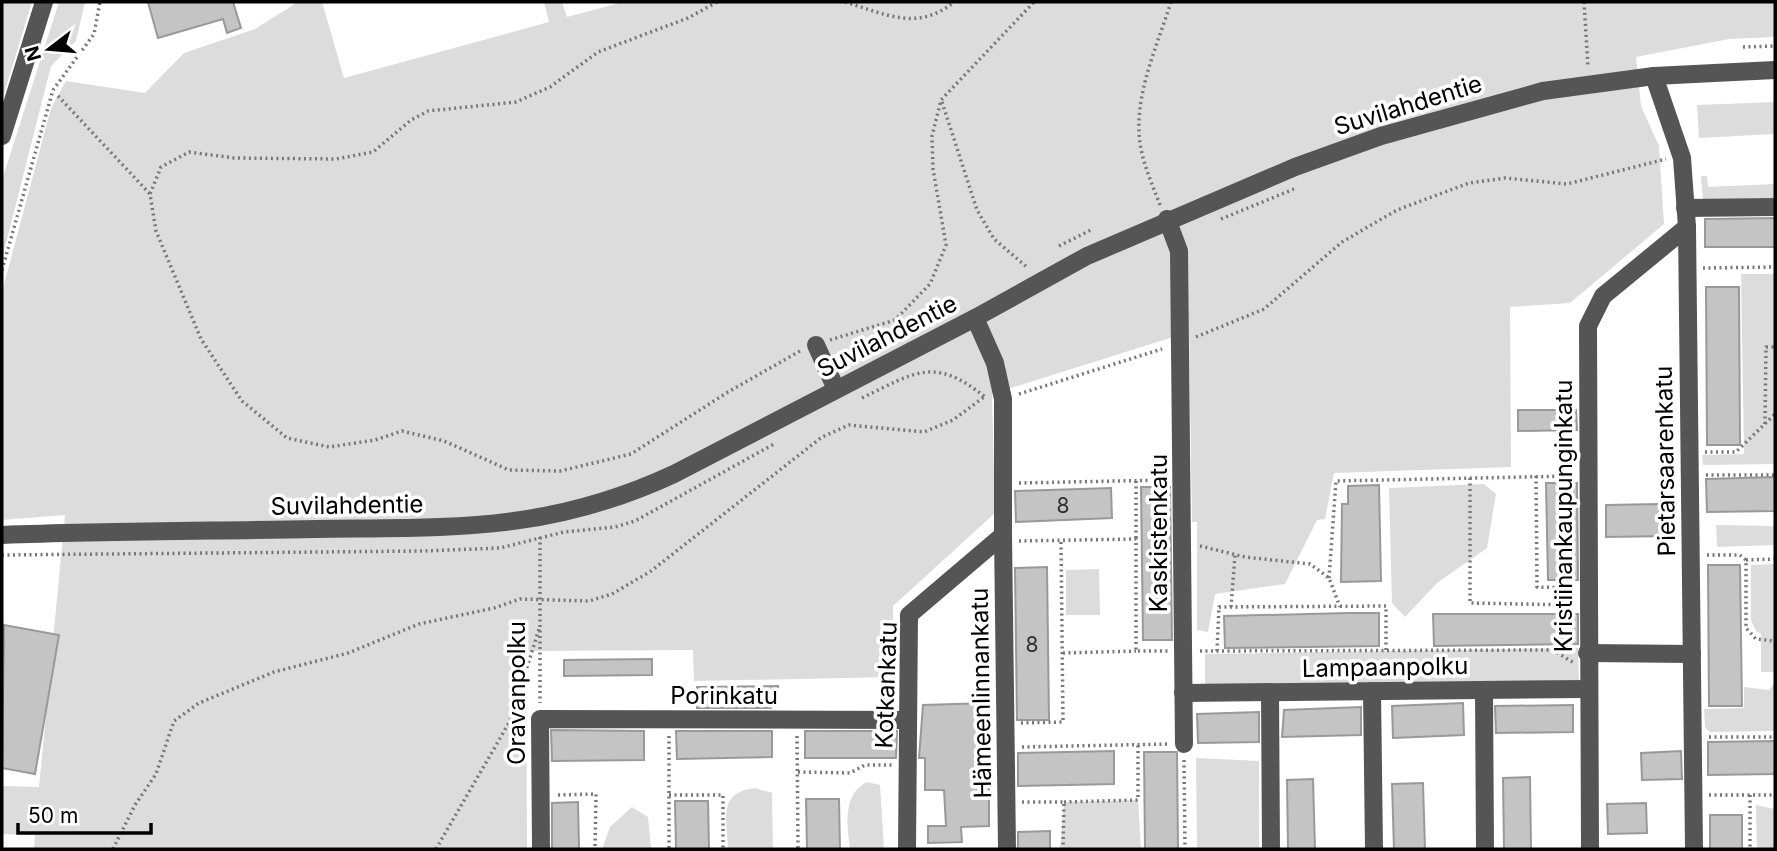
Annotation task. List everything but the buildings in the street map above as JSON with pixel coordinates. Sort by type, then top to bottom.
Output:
[{"type":"street","points":[[2,136],[44,2]]},
{"type":"street","name":"Suvilahdentie","points":[[2,535],[455,528],[526,522],[565,514],[629,495],[975,318],[1087,256],[1167,219],[1381,136],[1543,91],[1588,83],[1654,76],[1775,70]]},
{"type":"street","name":"Pietarsaarenkatu","points":[[1654,76],[1682,158],[1687,227],[1694,849]]},
{"type":"street","points":[[1685,208],[1775,207]]},
{"type":"street","name":"Kaskistenkatu","points":[[1167,219],[1179,251],[1184,744]]},
{"type":"street","name":"Kristiinankaupunginkatu","points":[[1590,849],[1587,680],[1588,326],[1603,296],[1687,227]]},
{"type":"street","points":[[975,318],[995,363],[1003,398],[1003,539]]},
{"type":"street","points":[[816,345],[836,389]]},
{"type":"street","name":"Kotkankatu","points":[[907,849],[909,615],[1003,539]]},
{"type":"street","name":"Hämeenlinnankatu","points":[[1003,539],[1007,849]]},
{"type":"street","points":[[1587,653],[1692,654]]},
{"type":"street","name":"Lampaanpolku","points":[[1184,693],[1484,690],[1587,680]]},
{"type":"street","points":[[1484,690],[1485,849]]},
{"type":"street","points":[[1372,691],[1374,849]]},
{"type":"street","points":[[1270,692],[1271,849]]},
{"type":"street","name":"Porinkatu","points":[[540,719],[908,720]]},
{"type":"street","name":"Oravanpolku","points":[[540,719],[541,849]]},
{"type":"path","points":[[2,270],[53,90],[94,34],[100,2]]},
{"type":"path","points":[[717,2],[688,18],[598,52],[550,87],[516,102],[428,111],[411,120],[373,152],[323,159],[234,158],[189,152],[161,167],[150,194],[156,232],[201,340],[242,401],[287,438],[329,447],[375,440],[402,431],[444,442],[509,470],[559,471],[631,454],[793,353],[895,320],[930,284],[946,245],[933,169],[932,136],[942,100],[1034,2]]},
{"type":"path","points":[[845,2],[910,20],[937,15],[954,2]]},
{"type":"path","points":[[1167,219],[1145,166],[1139,132],[1144,88],[1171,2]]},
{"type":"path","points":[[1584,2],[1588,83]]},
{"type":"path","points":[[1743,47],[1775,46]]},
{"type":"path","points":[[58,96],[150,194]]},
{"type":"path","points":[[942,100],[977,210],[995,239],[1030,271]]},
{"type":"path","points":[[1016,395],[1181,343],[1264,309],[1342,242],[1397,210],[1469,183],[1505,178],[1567,184],[1682,158]]},
{"type":"path","points":[[1232,216],[1294,189]]},
{"type":"path","points":[[1059,246],[1093,229]]},
{"type":"path","points":[[1687,268],[1775,267]]},
{"type":"path","points":[[1765,424],[1766,347],[1775,347]]},
{"type":"path","points":[[113,849],[135,805],[156,774],[174,721],[199,703],[274,673],[348,653],[419,624],[494,608],[520,599],[589,601],[612,594],[651,571],[822,437],[849,425],[925,432],[953,420],[984,397]]},
{"type":"path","points":[[1690,452],[1736,452],[1775,414]]},
{"type":"path","points":[[1340,607],[1329,578],[1336,481],[1587,475]]},
{"type":"path","points":[[1690,475],[1775,475]]},
{"type":"path","points":[[1536,477],[1537,587],[1587,597]]},
{"type":"path","points":[[1470,478],[1470,603],[1587,597]]},
{"type":"path","points":[[1003,483],[1182,479]]},
{"type":"path","points":[[1136,481],[1136,651]]},
{"type":"path","points":[[1182,531],[1201,547],[1235,555],[1310,564],[1329,578]]},
{"type":"path","name":"Oravanpolku","points":[[540,537],[540,719]]},
{"type":"path","points":[[1003,539],[1136,539]]},
{"type":"path","points":[[1005,724],[1063,722],[1061,540]]},
{"type":"path","points":[[1231,607],[1235,555]]},
{"type":"path","points":[[1691,555],[1740,555],[1746,559],[1775,559]]},
{"type":"path","points":[[1746,559],[1746,628],[1756,639],[1775,641]]},
{"type":"path","points":[[1217,651],[1219,607],[1386,606],[1386,651]]},
{"type":"path","points":[[436,849],[510,721],[540,626]]},
{"type":"path","points":[[1063,653],[1553,650],[1587,680]]},
{"type":"path","points":[[669,719],[669,849]]},
{"type":"path","points":[[797,720],[798,849]]},
{"type":"path","points":[[1693,737],[1775,737]]},
{"type":"path","points":[[1006,747],[1184,744],[1185,849]]},
{"type":"path","points":[[1006,802],[1138,800],[1138,745]]},
{"type":"path","points":[[798,772],[850,773],[865,765],[908,765]]},
{"type":"path","points":[[540,795],[596,794],[595,849]]},
{"type":"path","points":[[669,795],[723,794],[723,849]]},
{"type":"path","points":[[1693,795],[1775,796]]},
{"type":"path","points":[[1750,795],[1750,849]]},
{"type":"path","points":[[1063,802],[1063,849]]},
{"type":"shaded area","points":[[2,2],[32,2],[2,100]]},
{"type":"shaded area","points":[[59,2],[85,2],[76,41],[51,66],[2,259],[2,180]]},
{"type":"shaded area","points":[[298,2],[322,2],[344,78],[549,22],[544,2],[562,2],[567,17],[623,2],[1775,2],[1775,37],[1729,39],[1636,57],[1641,106],[1659,146],[1664,224],[1570,303],[1510,307],[1511,467],[1334,473],[1325,519],[1317,520],[1285,584],[1215,594],[1208,632],[1197,630],[1197,522],[1192,522],[1189,332],[992,394],[995,513],[893,606],[893,677],[694,681],[693,650],[526,651],[527,849],[34,849],[35,835],[2,834],[2,786],[39,787],[65,515],[2,520],[2,292],[51,108],[66,81],[145,93],[184,53],[255,29]]},
{"type":"shaded area","points":[[1775,102],[1775,134],[1699,138],[1697,105]]},
{"type":"shaded area","points":[[1701,176],[1707,176],[1708,187],[1775,184],[1775,201],[1703,201]]},
{"type":"shaded area","points":[[1741,274],[1775,274],[1775,464],[1703,465],[1702,455],[1744,454]]},
{"type":"shaded area","points":[[1484,484],[1496,494],[1487,548],[1437,583],[1405,617],[1392,603],[1389,488]]},
{"type":"shaded area","points":[[1716,525],[1775,526],[1775,545],[1717,547]]},
{"type":"shaded area","points":[[1775,564],[1775,672],[1761,672],[1761,634],[1756,631],[1751,620],[1751,565]]},
{"type":"shaded area","points":[[1099,569],[1100,615],[1066,615],[1066,570]]},
{"type":"shaded area","points":[[1578,648],[1579,682],[1205,689],[1205,654]]},
{"type":"shaded area","points":[[1775,682],[1775,731],[1710,732],[1705,728],[1704,709],[1744,708],[1744,687],[1769,690]]},
{"type":"shaded area","points":[[1196,758],[1259,761],[1259,849],[1197,849]]},
{"type":"shaded area","points":[[867,782],[880,785],[884,849],[850,849],[847,821],[850,802],[853,794]]},
{"type":"shaded area","points":[[755,788],[772,793],[773,849],[728,849],[726,817],[729,801],[743,791]]},
{"type":"shaded area","points":[[1138,800],[1141,849],[1060,849],[1064,802]]},
{"type":"shaded area","points":[[1756,805],[1775,809],[1775,849],[1757,849]]},
{"type":"shaded area","points":[[632,807],[648,817],[651,849],[602,849],[610,827]]}]
